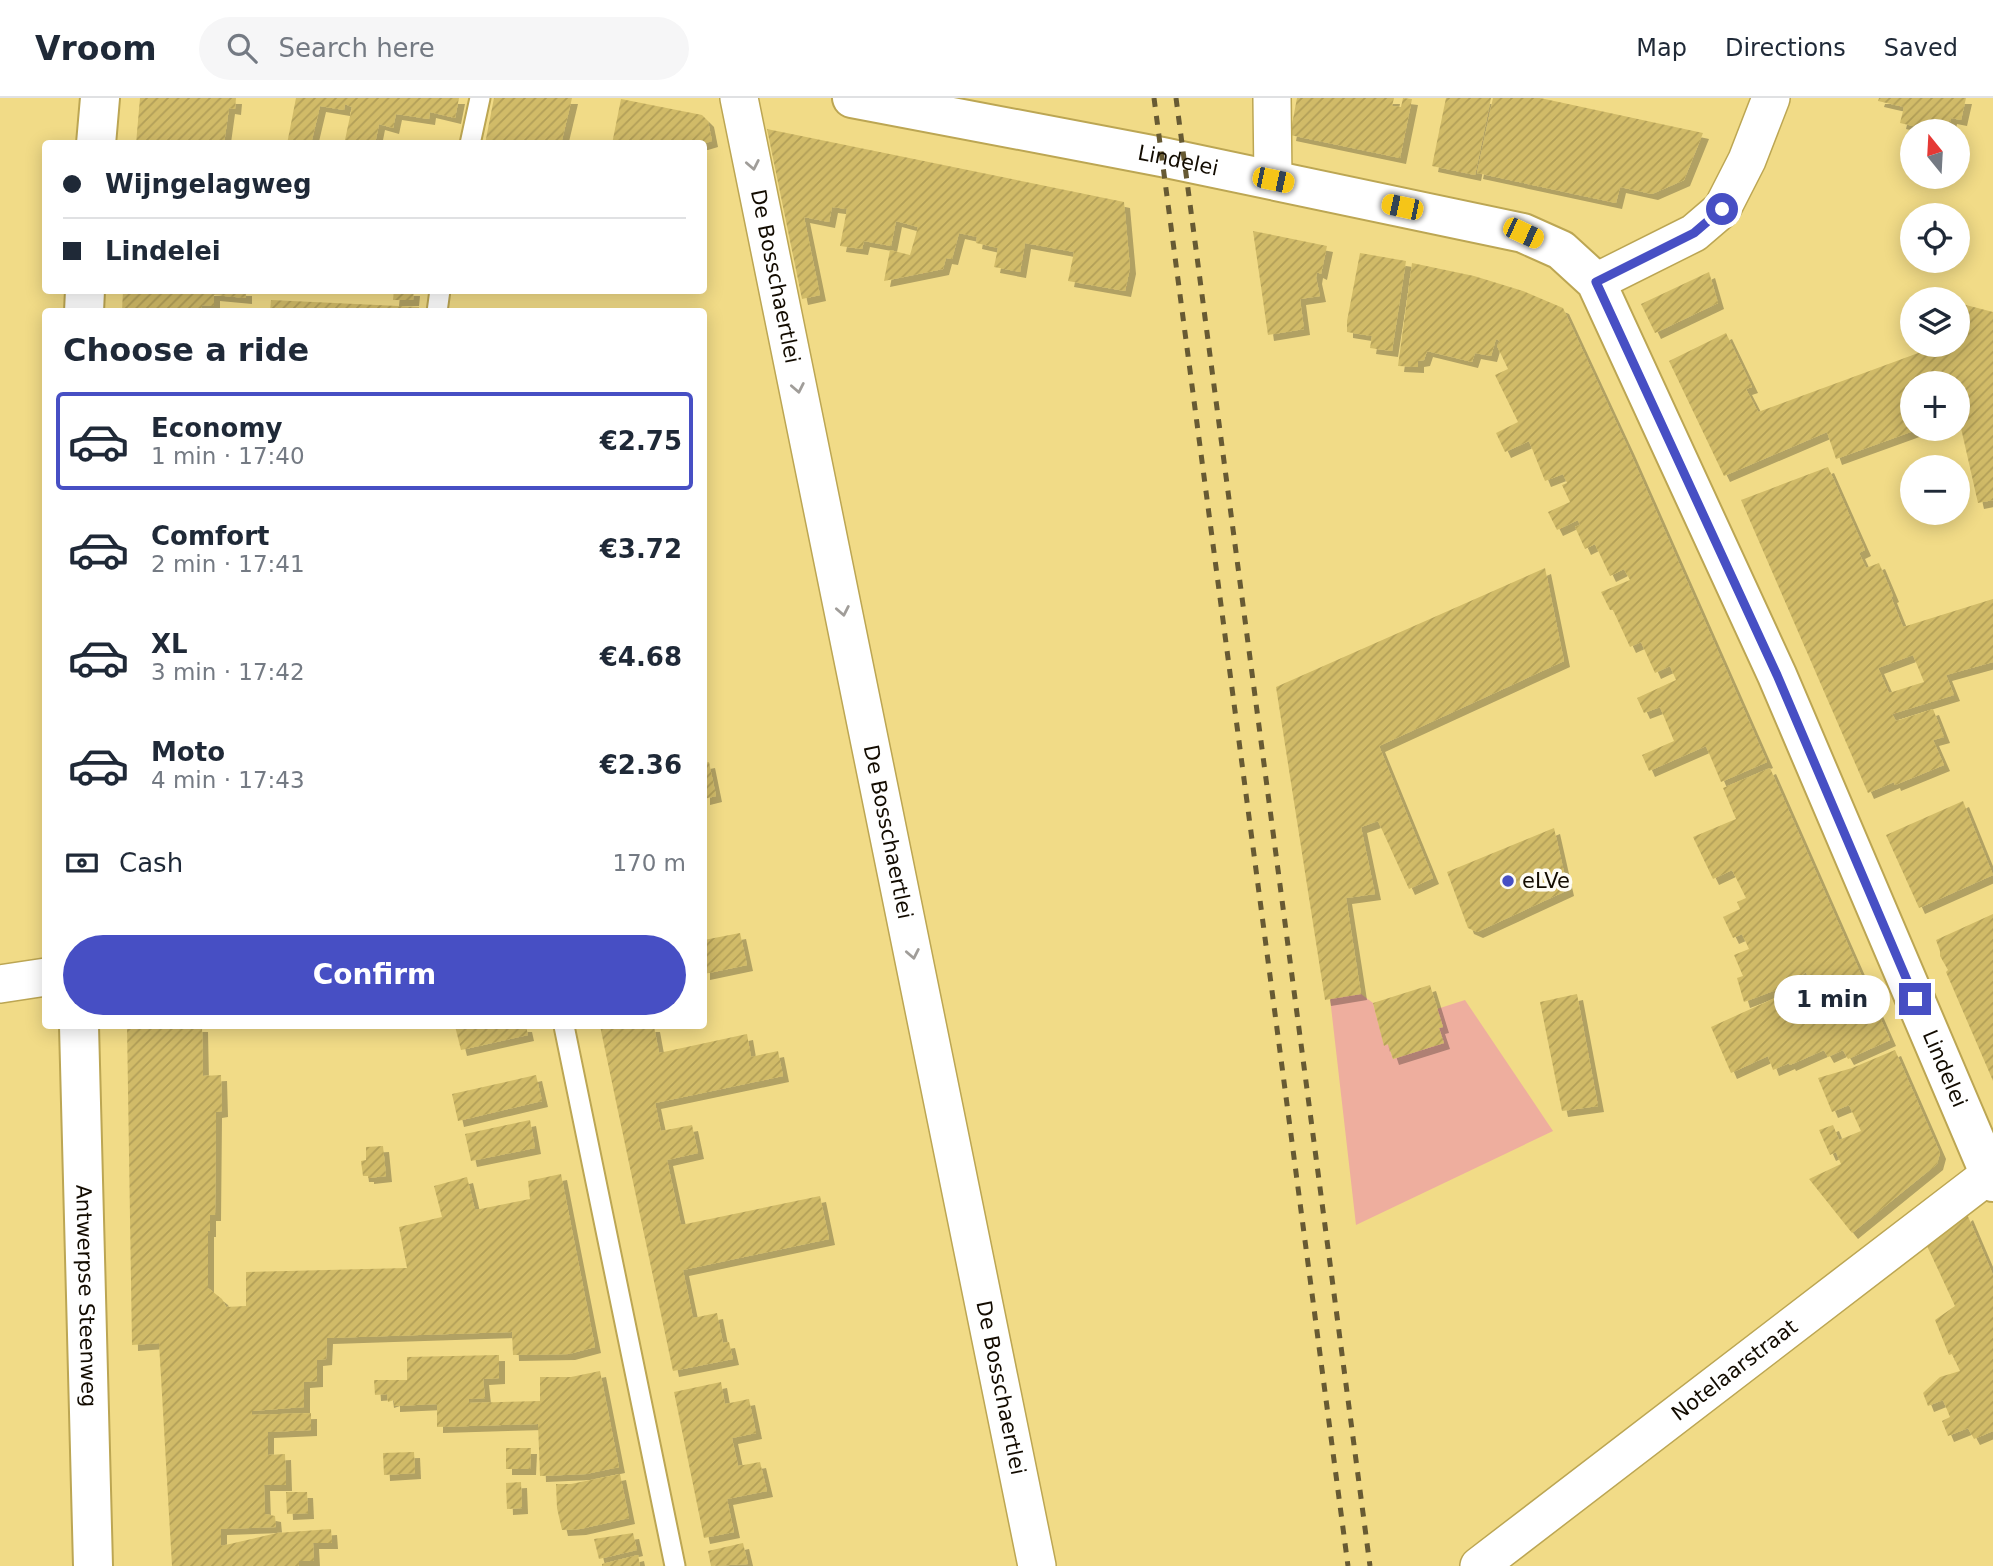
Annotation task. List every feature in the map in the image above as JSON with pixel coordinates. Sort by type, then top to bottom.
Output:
[{"type":"street","points":[[96,140],[100,98]]},
{"type":"street","name":"De Bosschaertlei","points":[[739,98],[1037,1566]]},
{"type":"street","name":"Lindelei","points":[[852,98],[1273,180],[1523,233],[1561,250],[1596,282],[1777,675],[1992,1178]]},
{"type":"street","points":[[1272,98],[1273,180]]},
{"type":"street","points":[[1596,282],[1694,233],[1722,209],[1747,160],[1770,98]]},
{"type":"street","points":[[0,984],[42,978]]},
{"type":"street","name":"Antwerpse Steenweg","points":[[79,1029],[93,1566]]},
{"type":"street","name":"Notelaarstraat","points":[[1479,1566],[1992,1178]]},
{"type":"lane","points":[[471,140],[480,98]]},
{"type":"lane","points":[[565,1029],[675,1566]]},
{"type":"shaded area","points":[[1361,994],[1373,1003],[1384,1045],[1388,1044],[1393,1059],[1443,1043],[1439,1028],[1443,1027],[1437,1009],[1465,1000],[1553,1131],[1356,1225],[1330,998]]},
{"type":"building","points":[[140,98],[236,98],[235,109],[229,108],[225,140],[136,140]]},
{"type":"building","points":[[296,98],[459,98],[455,118],[430,112],[429,119],[396,114],[393,128],[379,124],[376,140],[345,140],[352,107],[345,104],[344,110],[320,106],[312,140],[288,140]]},
{"type":"building","points":[[494,98],[572,98],[562,140],[486,140]]},
{"type":"building","points":[[1297,98],[1394,98],[1392,106],[1401,107],[1403,98],[1412,99],[1400,158],[1290,135]]},
{"type":"building","points":[[1446,98],[1491,98],[1475,175],[1432,166]]},
{"type":"building","points":[[1493,98],[1540,98],[1703,133],[1684,180],[1652,194],[1620,187],[1616,203],[1477,173]]},
{"type":"building","points":[[1879,98],[1966,98],[1961,119],[1901,119],[1904,107],[1878,101]]},
{"type":"building","points":[[621,99],[702,115],[708,121],[712,141],[707,142],[707,140],[613,140]]},
{"type":"building","points":[[767,129],[1124,202],[1130,268],[1125,291],[1068,281],[1074,252],[1025,243],[1020,272],[994,267],[998,248],[976,243],[977,237],[959,233],[952,259],[946,258],[943,269],[884,281],[890,250],[910,255],[918,227],[896,221],[891,246],[864,241],[862,249],[840,246],[847,209],[832,207],[829,222],[804,217],[820,295],[802,299]]},
{"type":"building","points":[[1253,231],[1327,246],[1321,274],[1317,272],[1316,278],[1320,296],[1300,299],[1304,329],[1268,335]]},
{"type":"building","points":[[1360,253],[1406,261],[1392,351],[1370,348],[1372,336],[1347,332]]},
{"type":"building","points":[[1412,263],[1474,276],[1523,291],[1563,308],[1767,762],[1721,782],[1706,746],[1649,771],[1642,755],[1674,741],[1660,707],[1644,713],[1637,698],[1676,680],[1670,666],[1655,673],[1641,642],[1630,647],[1613,610],[1610,610],[1601,592],[1630,580],[1624,569],[1610,576],[1595,544],[1585,549],[1575,527],[1580,525],[1578,520],[1557,530],[1548,512],[1570,502],[1562,485],[1567,483],[1563,474],[1545,481],[1529,441],[1505,452],[1496,433],[1518,422],[1495,375],[1508,369],[1497,346],[1500,341],[1496,339],[1491,356],[1475,353],[1472,362],[1427,351],[1424,360],[1418,361],[1418,367],[1398,366]]},
{"type":"building","points":[[1709,272],[1718,303],[1655,333],[1641,304]]},
{"type":"building","points":[[123,294],[246,294],[246,298],[214,295],[214,306],[202,305],[202,308],[122,308]]},
{"type":"building","points":[[394,294],[414,294],[413,300],[393,300]]},
{"type":"building","points":[[271,300],[419,307],[419,308],[270,308]]},
{"type":"building","points":[[1970,306],[1993,312],[1993,500],[1978,503],[1970,468],[1970,455],[1967,455],[1964,441],[1970,441],[1970,371],[1900,371],[1900,436],[1836,459],[1827,432],[1724,476],[1669,361],[1726,333],[1752,387],[1746,389],[1758,412],[1907,357],[1970,357]]},
{"type":"building","points":[[1828,467],[1865,550],[1859,553],[1866,568],[1879,563],[1903,627],[1993,599],[1993,662],[1946,675],[1954,695],[1892,714],[1896,721],[1933,709],[1944,737],[1933,740],[1944,765],[1868,793],[1741,500]],"holes":[[[1913,655],[1924,682],[1889,693],[1878,668]]]},
{"type":"building","points":[[1545,568],[1564,661],[1379,746],[1433,878],[1409,889],[1378,821],[1361,827],[1375,894],[1346,898],[1361,994],[1325,1000],[1276,687]]},
{"type":"building","points":[[707,762],[716,796],[707,798]]},
{"type":"building","points":[[1770,768],[1890,1040],[1848,1059],[1843,1050],[1828,1057],[1824,1050],[1773,1070],[1768,1056],[1731,1073],[1711,1027],[1810,982],[1806,972],[1789,985],[1744,1002],[1737,978],[1743,976],[1734,955],[1749,949],[1742,934],[1733,938],[1723,917],[1740,909],[1737,902],[1746,898],[1732,870],[1713,879],[1693,837],[1736,819],[1723,788]]},
{"type":"building","points":[[1963,801],[1993,875],[1919,908],[1886,835]]},
{"type":"building","name":"eLVe","points":[[1554,828],[1568,890],[1477,932],[1468,928],[1447,872]]},
{"type":"building","points":[[1993,914],[1993,1081],[1946,972],[1948,970],[1940,956],[1936,940]]},
{"type":"building","points":[[740,933],[747,965],[707,973],[707,939]]},
{"type":"building","points":[[1430,985],[1443,1027],[1439,1028],[1444,1043],[1393,1059],[1388,1044],[1384,1046],[1373,1003]]},
{"type":"building","points":[[1577,994],[1598,1106],[1562,1111],[1540,1002]]},
{"type":"building","points":[[127,1029],[202,1029],[203,1076],[221,1075],[222,1111],[216,1112],[215,1215],[210,1215],[208,1231],[208,1288],[222,1299],[226,1307],[246,1306],[246,1272],[407,1268],[399,1227],[442,1217],[434,1186],[467,1177],[475,1210],[530,1199],[528,1181],[561,1174],[595,1347],[569,1354],[513,1355],[512,1332],[327,1338],[326,1359],[317,1360],[317,1381],[304,1382],[304,1407],[252,1411],[252,1415],[311,1413],[311,1430],[268,1432],[268,1455],[285,1454],[286,1485],[264,1485],[265,1514],[275,1516],[276,1527],[221,1529],[221,1546],[277,1533],[331,1529],[332,1543],[313,1543],[314,1561],[299,1561],[299,1566],[172,1566],[159,1343],[132,1345]]},
{"type":"building","points":[[456,1029],[527,1029],[528,1035],[461,1050]]},
{"type":"building","points":[[601,1029],[655,1029],[659,1053],[747,1034],[751,1057],[778,1051],[783,1076],[655,1103],[661,1131],[692,1125],[698,1153],[667,1160],[681,1225],[820,1196],[829,1239],[683,1270],[693,1318],[717,1313],[723,1343],[729,1342],[733,1359],[673,1371]]},
{"type":"building","points":[[1895,1050],[1940,1153],[1937,1164],[1852,1233],[1809,1179],[1841,1164],[1836,1152],[1830,1155],[1819,1130],[1833,1125],[1839,1140],[1861,1131],[1849,1105],[1832,1112],[1818,1078],[1852,1068]]},
{"type":"building","points":[[536,1075],[542,1101],[458,1121],[452,1094]]},
{"type":"building","points":[[530,1120],[535,1148],[471,1161],[465,1134]]},
{"type":"building","points":[[383,1146],[386,1176],[363,1176],[361,1161],[366,1160],[366,1147]]},
{"type":"building","points":[[1967,1214],[1993,1275],[1993,1431],[1974,1439],[1968,1428],[1948,1436],[1942,1421],[1950,1417],[1943,1400],[1928,1406],[1923,1393],[1940,1377],[1960,1371],[1952,1354],[1949,1355],[1935,1320],[1955,1306],[1927,1246]]},
{"type":"building","points":[[499,1355],[499,1378],[483,1379],[485,1398],[469,1399],[469,1403],[540,1401],[540,1377],[571,1377],[600,1371],[619,1467],[586,1474],[540,1476],[538,1424],[437,1427],[437,1404],[394,1406],[394,1400],[388,1402],[387,1394],[375,1395],[374,1380],[407,1380],[407,1357]]},
{"type":"building","points":[[721,1382],[725,1404],[749,1399],[756,1433],[732,1438],[738,1466],[760,1462],[767,1491],[727,1499],[734,1532],[704,1538],[674,1392]]},
{"type":"building","points":[[506,1448],[531,1448],[530,1469],[506,1469]]},
{"type":"building","points":[[414,1452],[415,1473],[384,1475],[383,1453]]},
{"type":"building","points":[[620,1474],[629,1518],[580,1529],[562,1530],[557,1508],[556,1484],[571,1484]]},
{"type":"building","points":[[521,1482],[522,1508],[507,1509],[506,1483]]},
{"type":"building","points":[[286,1492],[307,1492],[308,1513],[287,1514]]},
{"type":"building","points":[[633,1533],[637,1550],[599,1559],[594,1539]]},
{"type":"building","points":[[743,1543],[748,1564],[711,1566],[708,1551]]},
{"type":"building","points":[[638,1555],[640,1566],[602,1566],[602,1564]]},
{"type":"railway","points":[[1154,98],[1348,1566]]},
{"type":"railway","points":[[1176,98],[1370,1566]]},
{"type":"place","name":"eLVe","points":[[1508,881]]},
{"type":"route","points":[[1722,209],[1694,233],[1596,282],[1777,675],[1915,999]]}]
